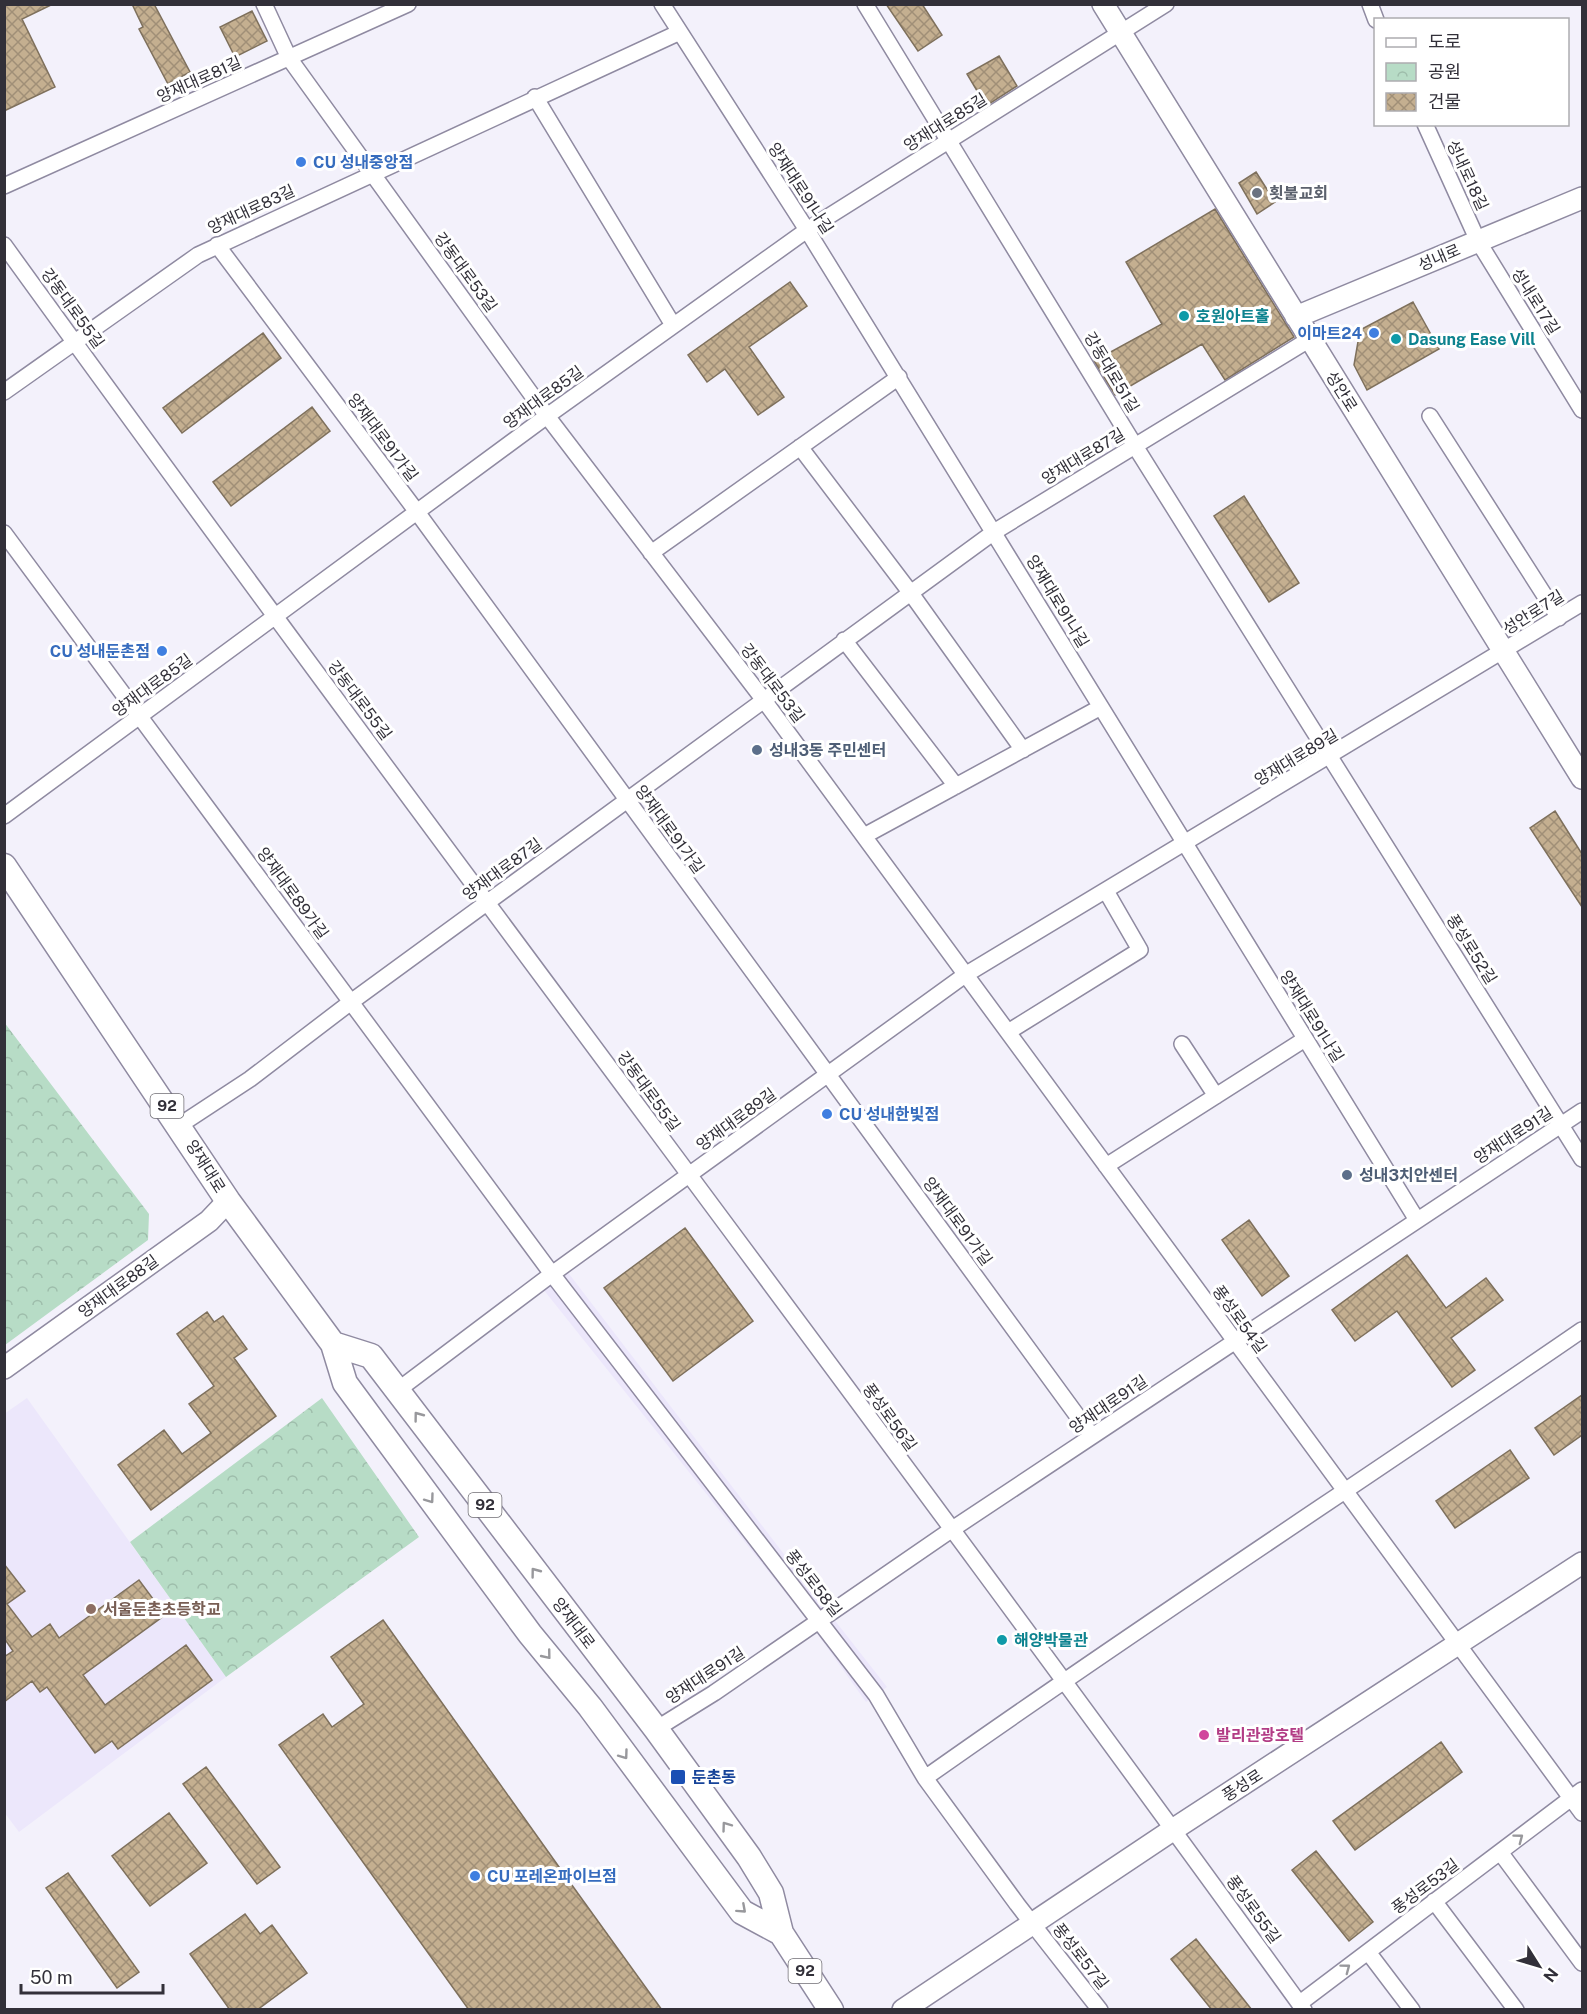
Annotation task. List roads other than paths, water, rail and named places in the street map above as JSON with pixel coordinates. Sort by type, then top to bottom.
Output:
[{"type":"main road","name":"양재대로","points":[[4,866],[180,1125],[228,1201],[333,1344],[345,1383],[530,1634],[590,1707],[742,1912],[781,1933]]},
{"type":"main road","name":"양재대로","points":[[333,1344],[371,1356],[656,1728],[771,1893],[781,1933],[831,2010]]},
{"type":"street","name":"강동대로53길","points":[[264,4],[289,58],[547,416],[763,699],[965,975]]},
{"type":"street","name":"양재대로81길","points":[[4,186],[408,4]]},
{"type":"street","name":"양재대로91나길","points":[[662,4],[899,377],[1417,1220]]},
{"type":"street","name":"강동대로51길","points":[[865,4],[1135,446],[1331,757]]},
{"type":"street","name":"성안로","points":[[1102,4],[1582,778]]},
{"type":"street","name":"양재대로85길","points":[[4,816],[547,416],[807,230],[1166,4]]},
{"type":"street","name":"양재대로83길","points":[[4,392],[198,255],[371,172],[680,32]]},
{"type":"street","points":[[535,97],[673,325]]},
{"type":"street","name":"성내로18길","points":[[1426,126],[1478,241]]},
{"type":"street","name":"성내로","points":[[1296,317],[1582,198]]},
{"type":"street","name":"성내로17길","points":[[1478,241],[1582,410]]},
{"type":"street","name":"강동대로55길","points":[[4,245],[275,617],[488,901],[688,1175]]},
{"type":"street","name":"양재대로91가길","points":[[218,245],[417,512],[1092,1436]]},
{"type":"street","name":"양재대로87길","points":[[180,1125],[250,1079],[488,901],[994,531],[1310,339]]},
{"type":"street","points":[[651,553],[899,377]]},
{"type":"street","points":[[1430,416],[1559,618]]},
{"type":"street","points":[[800,447],[910,592],[1023,750]]},
{"type":"street","name":"양재대로89가길","points":[[4,533],[552,1274]]},
{"type":"street","name":"성안로7길","points":[[1503,652],[1582,603]]},
{"type":"street","points":[[844,640],[956,786]]},
{"type":"street","name":"양재대로89길","points":[[398,1390],[552,1274],[965,975],[1503,652]]},
{"type":"street","points":[[864,836],[1101,707]]},
{"type":"street","name":"풍성로52길","points":[[1331,757],[1582,1159]]},
{"type":"street","points":[[1008,1032],[1140,950],[1106,891]]},
{"type":"street","name":"풍성로54길","points":[[965,975],[1458,1645]]},
{"type":"street","points":[[1106,1166],[1305,1039]]},
{"type":"street","points":[[1182,1044],[1216,1096]]},
{"type":"street","name":"양재대로91길","points":[[656,1728],[714,1693],[951,1530],[1582,1111]]},
{"type":"street","name":"풍성로56길","points":[[688,1175],[1174,1829]]},
{"type":"street","name":"양재대로88길","points":[[4,1368],[209,1221],[228,1201]]},
{"type":"street","name":"풍성로58길","points":[[552,1274],[876,1695],[925,1778],[1033,1924]]},
{"type":"street","points":[[925,1778],[1064,1680],[1346,1492],[1582,1330]]},
{"type":"street","name":"풍성로","points":[[903,2010],[1174,1829],[1582,1563]]},
{"type":"street","points":[[1458,1645],[1577,1794],[1582,1814]]},
{"type":"street","name":"풍성로53길","points":[[1302,2006],[1434,1901],[1577,1794]]},
{"type":"street","name":"풍성로55길","points":[[1174,1829],[1302,2006]]},
{"type":"street","points":[[1500,1852],[1582,1963]]},
{"type":"street","points":[[1434,1901],[1516,2010]]},
{"type":"street","name":"풍성로57길","points":[[1033,1924],[1100,2010]]},
{"type":"street","points":[[1368,1952],[1412,2010]]},
{"type":"place","name":"CU 성내중앙점","points":[[301,162]]},
{"type":"place","name":"횟불교회","points":[[1257,193]]},
{"type":"place","name":"호원아트홀","points":[[1184,316]]},
{"type":"place","name":"이마트24","points":[[1374,333]]},
{"type":"place","name":"Dasung Ease Vill","points":[[1396,339]]},
{"type":"place","name":"CU 성내둔촌점","points":[[162,651]]},
{"type":"place","name":"성내3동 주민센터","points":[[757,750]]},
{"type":"place","name":"CU 성내한빛점","points":[[827,1114]]},
{"type":"place","name":"성내3치안센터","points":[[1347,1175]]},
{"type":"place","name":"서울둔촌초등학교","points":[[91,1609]]},
{"type":"place","name":"해양박물관","points":[[1002,1640]]},
{"type":"place","name":"발리관광호텔","points":[[1204,1735]]},
{"type":"place","name":"둔촌동","points":[[678,1777]]},
{"type":"place","name":"CU 포레온파이브점","points":[[475,1876]]}]
